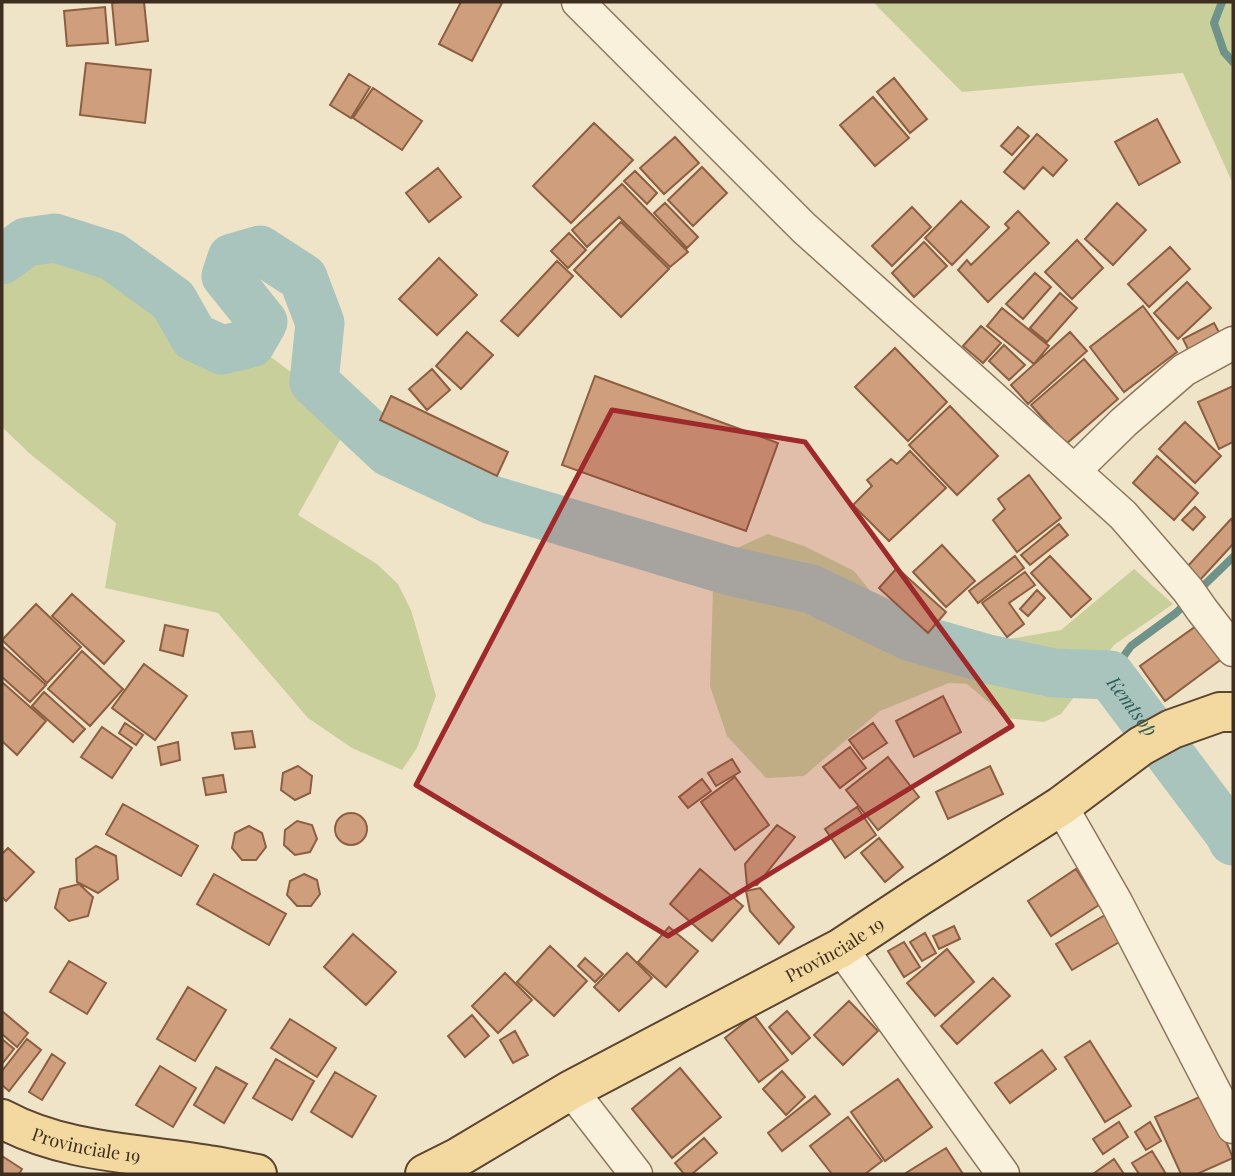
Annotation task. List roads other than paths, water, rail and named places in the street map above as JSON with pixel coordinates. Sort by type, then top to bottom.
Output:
[{"type":"main road","name":"Provinciale 19","points":[[425,1174],[571,1090],[841,948],[1062,806],[1156,737],[1220,712],[1233,712]]},
{"type":"main road","name":"Provinciale 19","points":[[2,1119],[23,1130],[91,1150],[257,1174]]},
{"type":"street","points":[[578,2],[804,228],[1123,515],[1195,600],[1233,650]]},
{"type":"street","points":[[1074,471],[1124,422],[1184,370],[1233,343]]},
{"type":"street","points":[[1062,806],[1116,902],[1233,1126]]},
{"type":"street","points":[[841,948],[1003,1174]]},
{"type":"street","points":[[571,1090],[636,1174]]},
{"type":"waterway","name":"Kemtsop","points":[[1222,2],[1214,23],[1224,52],[1233,62]]},
{"type":"waterway","points":[[2,260],[26,242],[55,238],[112,256],[173,300],[194,337],[222,350],[251,343],[263,322],[226,276],[232,258],[260,250],[303,278],[320,323],[314,382],[389,452],[492,500],[730,571],[811,589],[911,637],[988,659],[1054,673],[1110,675],[1233,841]]},
{"type":"waterway","name":"Kemtsop","points":[[1198,591],[1233,557]]},
{"type":"waterway","name":"Kemtsop","points":[[1110,675],[1131,646],[1176,613],[1189,600]]}]
